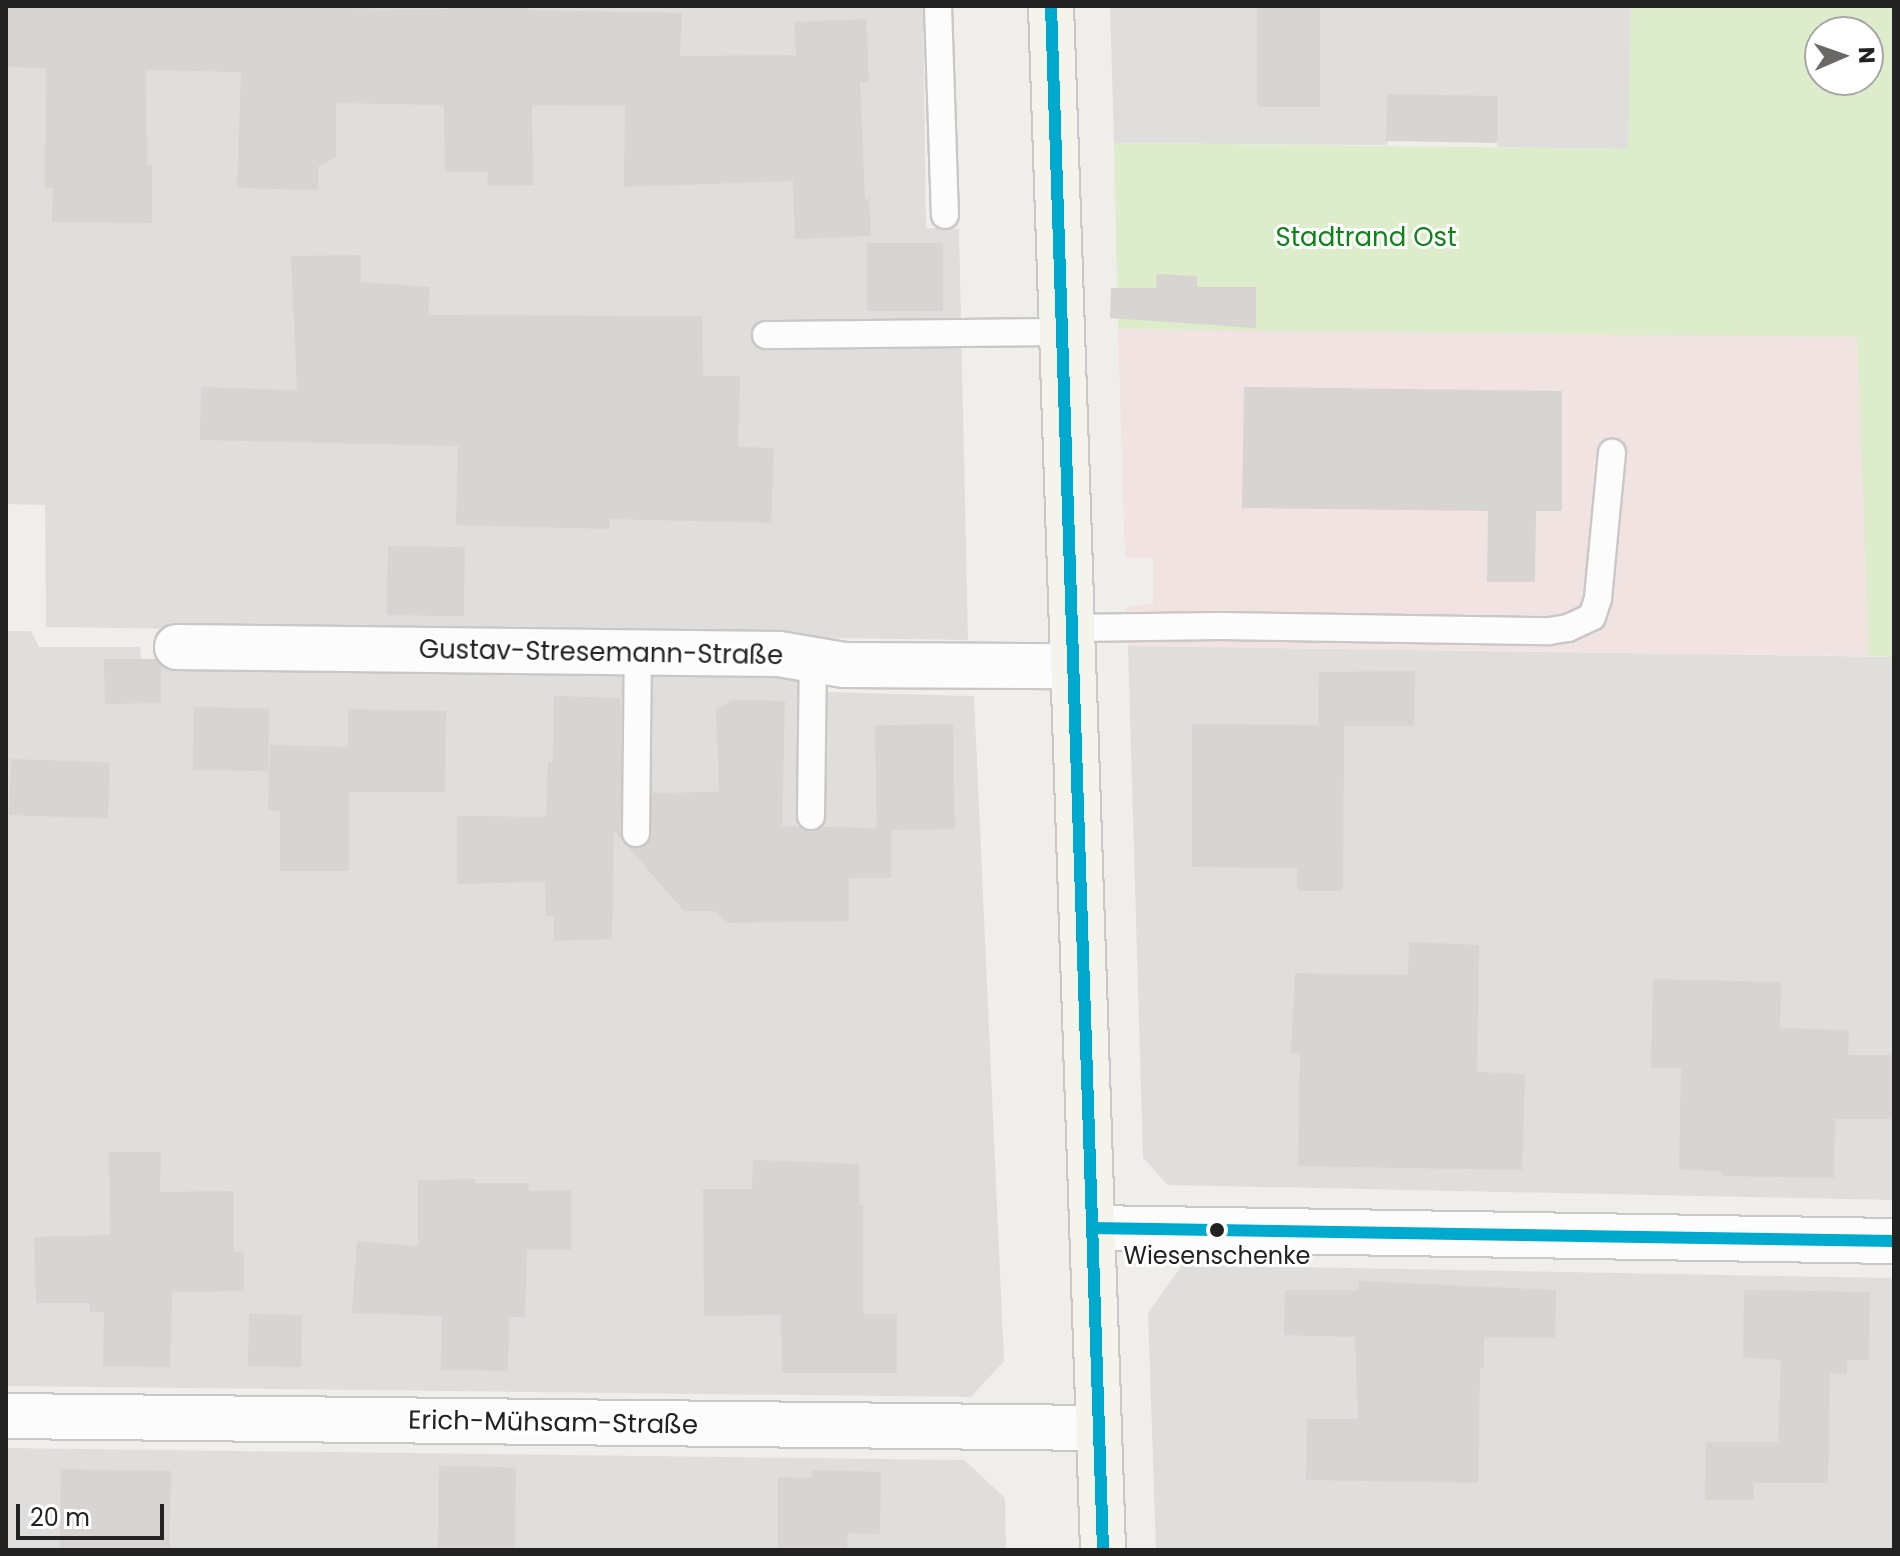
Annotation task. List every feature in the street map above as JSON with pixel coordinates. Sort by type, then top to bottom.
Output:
[{"type":"main road","points":[[1051,6],[1103,1550]]},
{"type":"street","name":"Gustav-Stresemann-Straße","points":[[177,647],[779,654],[844,665],[1072,647]]},
{"type":"street","points":[[1092,1228],[1894,1241]]},
{"type":"street","name":"Erich-Mühsam-Straße","points":[[6,1416],[1099,1428]]},
{"type":"lane","points":[[938,6],[945,215]]},
{"type":"lane","points":[[766,335],[1062,332]]},
{"type":"lane","points":[[1072,647],[1221,626],[1549,631],[1568,628],[1592,617],[1598,598],[1612,453]]},
{"type":"lane","points":[[636,833],[638,651]]},
{"type":"lane","points":[[811,816],[813,661]]},
{"type":"shaded area","points":[[6,6],[923,6],[926,228],[959,229],[968,640],[46,627],[45,505],[6,504]]},
{"type":"shaded area","points":[[1110,6],[1631,6],[1630,149],[1498,147],[1497,141],[1388,141],[1387,145],[1114,143]]},
{"type":"shaded area","points":[[1118,329],[1858,336],[1869,656],[1128,646],[1126,607],[1153,603],[1153,558],[1125,558]]},
{"type":"shaded area","points":[[6,631],[31,631],[39,647],[140,647],[141,659],[781,665],[799,676],[797,826],[820,827],[822,692],[974,696],[1004,1361],[971,1397],[6,1386]]},
{"type":"shaded area","points":[[1128,646],[1894,657],[1894,1200],[1168,1185],[1143,1158]]},
{"type":"shaded area","points":[[1182,1265],[1894,1278],[1894,1550],[1156,1550],[1148,1313]]},
{"type":"shaded area","points":[[6,1448],[964,1460],[1005,1498],[1006,1550],[6,1550]]},
{"type":"green space","name":"Stadtrand Ost","points":[[1631,6],[1894,6],[1894,657],[1869,656],[1857,337],[1118,329],[1114,143],[1628,149]]},
{"type":"building","points":[[6,6],[450,9],[450,6],[529,6],[529,10],[682,13],[680,56],[796,55],[794,22],[866,19],[869,82],[860,82],[865,199],[869,199],[871,236],[795,239],[793,181],[624,187],[625,106],[532,105],[533,185],[487,186],[488,172],[445,172],[444,105],[336,103],[336,157],[318,167],[318,190],[237,188],[241,72],[146,70],[147,165],[152,165],[152,223],[52,222],[53,188],[45,188],[46,68],[6,67]]},
{"type":"building","points":[[1257,8],[1320,8],[1320,107],[1257,107]]},
{"type":"building","points":[[1387,94],[1498,96],[1497,143],[1386,141]]},
{"type":"building","points":[[867,243],[943,243],[943,311],[867,311]]},
{"type":"building","points":[[361,255],[361,282],[430,287],[428,315],[702,316],[703,376],[740,376],[738,447],[774,448],[771,523],[610,519],[609,529],[456,525],[458,446],[200,440],[201,387],[297,390],[291,256]]},
{"type":"building","points":[[1157,274],[1197,276],[1197,287],[1256,287],[1256,328],[1110,318],[1111,288],[1156,288]]},
{"type":"building","points":[[1244,387],[1562,391],[1562,511],[1536,511],[1535,582],[1487,582],[1488,511],[1242,508]]},
{"type":"building","points":[[388,546],[465,547],[464,616],[387,615]]},
{"type":"building","points":[[104,659],[155,659],[161,665],[161,703],[105,704]]},
{"type":"building","points":[[1415,671],[1414,726],[1344,726],[1343,891],[1297,891],[1297,868],[1192,867],[1192,724],[1318,725],[1319,672]]},
{"type":"building","points":[[554,696],[621,698],[622,840],[614,830],[612,939],[554,941],[554,916],[546,916],[545,882],[457,884],[457,816],[546,817],[548,762],[553,762]]},
{"type":"building","points":[[732,700],[785,701],[782,826],[800,827],[810,832],[822,827],[891,828],[891,878],[849,878],[849,921],[727,923],[715,911],[684,911],[628,847],[643,847],[650,840],[652,793],[719,792],[716,710]]},
{"type":"building","points":[[194,707],[269,708],[268,771],[193,770]]},
{"type":"building","points":[[348,709],[446,711],[445,792],[349,792],[349,871],[280,871],[280,811],[268,810],[270,745],[348,747]]},
{"type":"building","points":[[953,724],[955,829],[877,830],[875,725]]},
{"type":"building","points":[[11,759],[110,762],[108,818],[9,815]]},
{"type":"building","points":[[1409,942],[1479,945],[1477,1072],[1525,1074],[1522,1170],[1298,1166],[1300,1053],[1291,1053],[1295,973],[1408,975]]},
{"type":"building","points":[[1653,979],[1781,982],[1780,1028],[1849,1030],[1848,1055],[1894,1055],[1894,1119],[1835,1119],[1834,1178],[1722,1176],[1721,1171],[1679,1170],[1681,1068],[1651,1068]]},
{"type":"building","points":[[109,1152],[161,1152],[160,1192],[234,1191],[234,1252],[244,1252],[244,1291],[172,1292],[170,1367],[103,1366],[104,1312],[90,1312],[90,1303],[36,1303],[34,1237],[110,1235]]},
{"type":"building","points":[[753,1160],[859,1164],[859,1205],[863,1205],[863,1314],[897,1314],[897,1373],[782,1373],[781,1315],[704,1316],[703,1189],[752,1189]]},
{"type":"building","points":[[475,1179],[475,1183],[529,1183],[528,1191],[571,1190],[571,1250],[527,1250],[525,1317],[509,1317],[508,1371],[441,1370],[442,1316],[352,1313],[357,1241],[418,1246],[418,1180]]},
{"type":"building","points":[[1359,1281],[1556,1290],[1555,1338],[1484,1337],[1484,1368],[1480,1368],[1478,1483],[1306,1480],[1307,1419],[1358,1419],[1355,1337],[1284,1335],[1285,1290],[1358,1290]]},
{"type":"building","points":[[1744,1290],[1870,1292],[1869,1360],[1847,1360],[1847,1374],[1830,1373],[1828,1483],[1754,1483],[1754,1500],[1705,1500],[1706,1442],[1778,1442],[1781,1360],[1743,1357]]},
{"type":"building","points":[[249,1314],[302,1315],[301,1367],[248,1366]]},
{"type":"building","points":[[439,1466],[516,1467],[515,1550],[438,1550]]},
{"type":"building","points":[[61,1469],[171,1471],[170,1550],[60,1550]]},
{"type":"building","points":[[813,1470],[881,1472],[880,1534],[848,1533],[847,1550],[778,1550],[778,1477],[812,1478]]},
{"type":"transit line","points":[[1051,6],[1103,1550]]},
{"type":"transit line","points":[[1092,1228],[1894,1241]]},
{"type":"place","name":"Wiesenschenke","points":[[1217,1230]]}]
